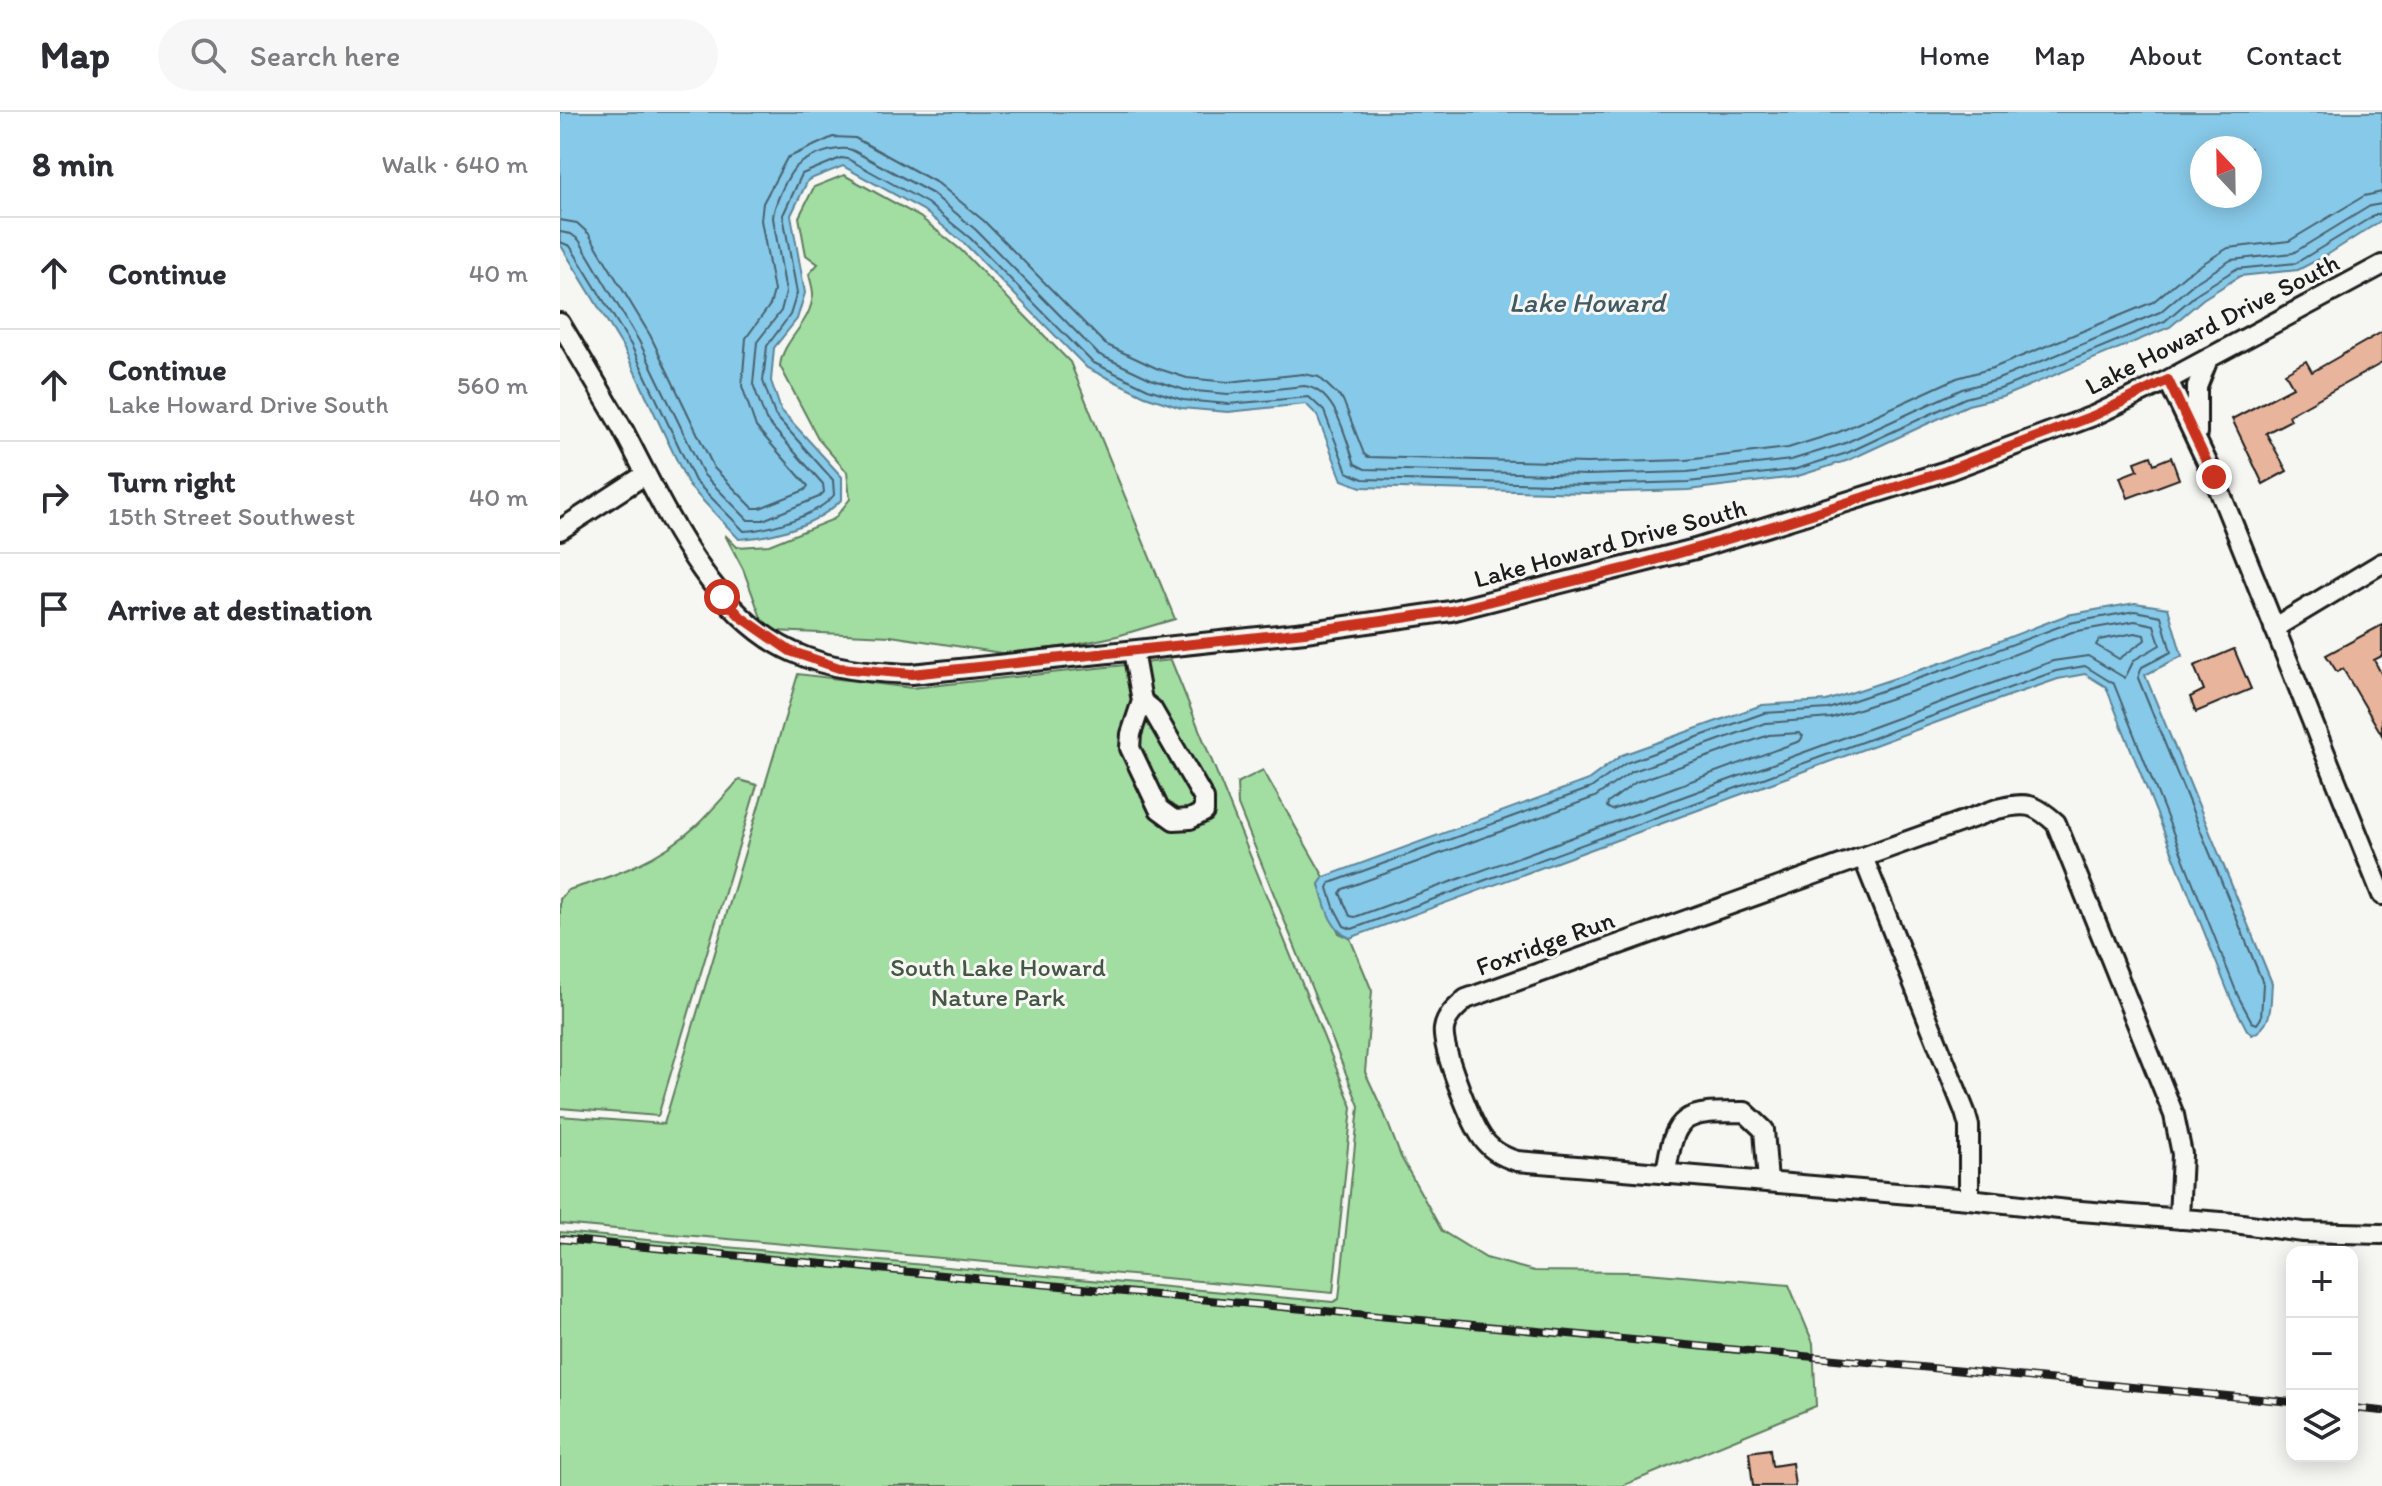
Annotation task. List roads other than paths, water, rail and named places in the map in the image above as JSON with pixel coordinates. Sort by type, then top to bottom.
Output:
[{"type":"street","name":"Lake Howard Drive South","points":[[560,323],[697,562],[741,617],[764,636],[801,656],[839,668],[912,674],[1305,632],[1451,611],[1570,583],[1769,528],[1946,471],[2093,416],[2168,380],[2382,265]]},
{"type":"street","points":[[2198,440],[2197,387],[2208,359]]},
{"type":"street","points":[[2168,380],[2198,440],[2382,893]]},
{"type":"street","points":[[560,530],[646,474]]},
{"type":"street","points":[[2274,628],[2382,563]]},
{"type":"street","points":[[1133,651],[1142,701],[1131,734],[1130,748],[1159,809],[1174,820],[1190,819],[1204,812],[1204,799],[1152,709],[1142,701]]},
{"type":"street","name":"Foxridge Run","points":[[2179,1219],[2182,1154],[2174,1115],[2056,823],[2038,807],[2010,806],[1466,999],[1455,1008],[1444,1025],[1447,1054],[1475,1124],[1490,1147],[1505,1158],[2303,1232],[2382,1234]]},
{"type":"street","points":[[1863,857],[1965,1112],[1969,1126],[1969,1199]]},
{"type":"street","points":[[1666,1174],[1670,1141],[1689,1117],[1702,1112],[1745,1112],[1764,1130],[1768,1182]]},
{"type":"water","name":"Lake Howard","points":[[560,112],[2382,112],[2382,220],[2327,255],[2298,270],[2240,276],[2203,299],[2170,327],[2002,397],[1968,405],[1849,460],[1795,477],[1688,490],[1587,493],[1361,487],[1342,480],[1317,415],[1306,404],[1228,412],[1181,408],[1145,396],[1087,368],[965,244],[923,210],[843,166],[808,180],[791,215],[805,293],[797,319],[774,348],[771,381],[781,410],[842,477],[842,499],[832,508],[794,528],[739,539],[689,486],[624,349],[560,244]]},
{"type":"water","points":[[2135,603],[2168,608],[2182,656],[2145,675],[2272,983],[2267,1020],[2252,1035],[2231,999],[2106,687],[2085,674],[2058,679],[2000,699],[1350,938],[1337,929],[1326,908],[1319,884],[1324,877],[1588,780],[1622,755],[1762,705],[1826,701],[1950,660],[2067,615]]},
{"type":"railway","points":[[560,1239],[2286,1401]]},
{"type":"railway","points":[[2358,1409],[2382,1411]]},
{"type":"park label","name":"South Lake Howard Nature Park","points":[[998,982]]}]
